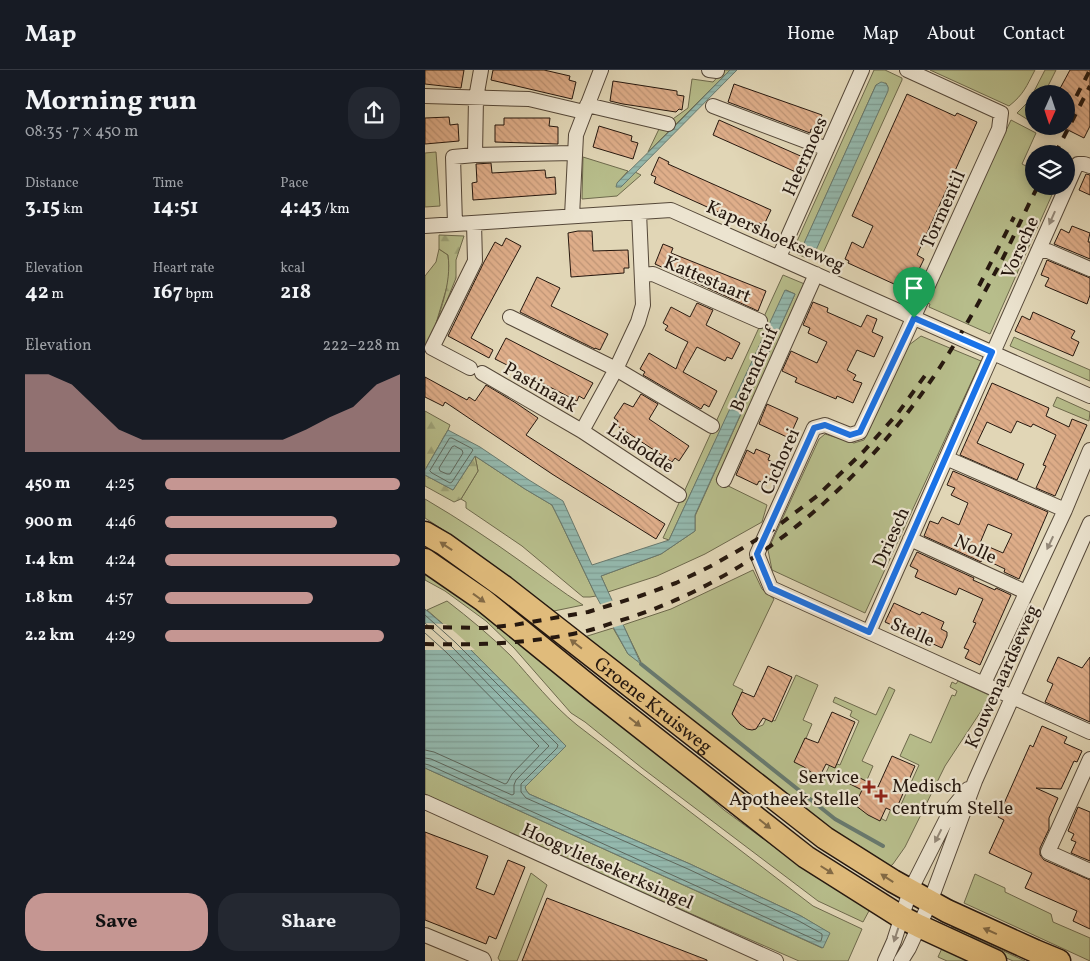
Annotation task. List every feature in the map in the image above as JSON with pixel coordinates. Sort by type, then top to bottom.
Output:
[{"type":"main road","name":"Groene Kruisweg","points":[[425,533],[504,586],[825,838],[930,902],[965,920],[1059,961]]},
{"type":"main road","name":"Groene Kruisweg","points":[[425,560],[483,600],[806,857],[910,921],[995,961]]},
{"type":"street","points":[[475,155],[477,98],[481,70]]},
{"type":"street","points":[[572,216],[576,135],[601,70]]},
{"type":"street","name":"Heermoes","points":[[779,257],[862,70]]},
{"type":"street","name":"Tormentil","points":[[907,70],[1001,113],[999,129],[914,318]]},
{"type":"street","points":[[425,96],[529,99],[669,124]]},
{"type":"street","points":[[713,106],[827,149]]},
{"type":"street","points":[[455,224],[453,157],[575,154]]},
{"type":"street","name":"Vorsche","points":[[992,352],[1075,168],[1078,164],[1087,165]]},
{"type":"street","name":"Kapershoekseweg","points":[[425,226],[671,210],[1090,396]]},
{"type":"street","points":[[582,431],[616,370],[638,322],[643,305],[639,212]]},
{"type":"street","name":"Pastinaak","points":[[475,223],[475,260],[432,348],[476,370],[582,431]]},
{"type":"street","points":[[1038,251],[1048,251],[1090,269]]},
{"type":"street","name":"Kattestaart","points":[[642,275],[653,274],[760,321]]},
{"type":"street","name":"Berendruif","points":[[724,480],[816,274]]},
{"type":"street","points":[[510,317],[616,370],[712,426]]},
{"type":"street","name":"Cichorei","points":[[771,588],[757,554],[814,428],[825,425],[850,435],[860,432],[914,318]]},
{"type":"street","name":"Driesch","points":[[869,632],[992,352]]},
{"type":"street","name":"Lisdodde","points":[[582,431],[679,495]]},
{"type":"street","name":"Kouwenaardseweg","points":[[983,683],[1065,510],[1090,450]]},
{"type":"street","points":[[946,458],[1065,510]]},
{"type":"street","name":"Kouwenaardseweg","points":[[930,902],[975,781],[1090,524]]},
{"type":"street","name":"Nolle","points":[[910,539],[1026,592]]},
{"type":"street","name":"Stelle","points":[[771,588],[1090,732]]},
{"type":"street","points":[[1090,759],[1048,852],[1090,871]]},
{"type":"street","points":[[901,961],[909,948],[910,891],[951,810],[975,781]]},
{"type":"street","name":"Hoogvlietsekerksingel","points":[[425,802],[776,961]]},
{"type":"street","points":[[885,961],[894,941],[910,921],[930,902]]},
{"type":"street","points":[[425,936],[484,961]]},
{"type":"green space","points":[[724,70],[730,70],[648,152],[659,129],[688,108],[692,79],[713,82]]},
{"type":"green space","points":[[874,70],[885,70],[902,78],[823,253],[821,252],[819,255],[809,259],[797,254],[794,248]],"holes":[[[886,83],[888,88],[804,244],[876,85]]]},
{"type":"green space","points":[[930,70],[1035,70],[1028,85],[1025,85],[1025,89],[1009,106]]},
{"type":"green space","points":[[1045,70],[1056,70],[1048,85],[1037,85]]},
{"type":"green space","points":[[1025,105],[1025,118],[1017,113]]},
{"type":"green space","points":[[1011,120],[1025,127],[1025,135],[1035,135],[1031,145],[1025,145],[1025,157],[1022,164],[1025,166],[1025,195],[1052,195],[990,334],[929,307],[930,304],[925,302]]},
{"type":"green space","points":[[436,152],[440,206],[425,207],[425,153]]},
{"type":"green space","points":[[583,157],[628,171],[617,183],[621,187],[635,172],[641,175],[617,196],[582,199]]},
{"type":"green space","points":[[439,235],[464,236],[456,260],[456,278],[431,340],[444,298],[449,266],[448,255],[439,249]]},
{"type":"green space","points":[[439,249],[448,255],[449,280],[431,340],[425,349],[425,276],[436,262]]},
{"type":"green space","points":[[783,275],[807,285],[716,480],[767,505],[762,522],[705,554],[657,576],[608,592],[601,576],[661,554],[695,531],[695,516],[795,294],[786,290],[669,540],[663,538]]},
{"type":"green space","points":[[921,336],[981,361],[865,613],[772,570],[768,550],[819,439],[825,434],[854,443],[864,440],[909,345]]},
{"type":"green space","points":[[1014,337],[1090,370],[1090,381],[1010,346]]},
{"type":"green space","points":[[1057,397],[1090,412],[1089,421],[1053,406]]},
{"type":"green space","points":[[425,411],[450,425],[425,470]]},
{"type":"green space","points":[[475,456],[552,505],[596,596],[583,597],[522,546],[466,508],[466,502],[461,499],[478,471]]},
{"type":"green space","points":[[475,456],[478,471],[461,499],[454,502],[425,486],[425,475],[453,490]]},
{"type":"green space","points":[[425,499],[511,554],[583,605],[554,611],[457,539],[425,518]]},
{"type":"green space","points":[[425,570],[453,589],[637,734],[724,810],[811,874],[870,909],[863,922],[818,901],[571,713],[514,648],[486,621],[445,591],[425,580]]},
{"type":"green space","points":[[753,570],[762,589],[774,599],[733,685],[743,690],[734,712],[755,728],[763,725],[767,717],[775,721],[796,675],[818,685],[803,720],[812,724],[797,760],[810,765],[825,775],[831,762],[840,765],[859,721],[850,716],[852,711],[833,702],[835,697],[876,715],[889,687],[895,690],[862,761],[873,766],[857,803],[886,821],[892,806],[899,809],[919,765],[900,756],[910,734],[931,743],[952,695],[955,696],[957,691],[950,687],[952,682],[956,684],[958,681],[991,696],[945,766],[905,847],[887,869],[830,832],[581,638],[613,628],[628,654],[641,662],[623,625],[671,609]]},
{"type":"green space","points":[[447,601],[480,627],[511,656],[551,700],[577,725],[813,906],[862,929],[848,961],[799,961],[511,835],[425,794],[425,768],[822,948],[829,933],[801,916],[690,864],[529,794],[525,787],[566,746],[459,638],[427,610]]},
{"type":"green space","points":[[531,873],[547,885],[517,961],[500,961],[498,958]]},
{"type":"green space","points":[[975,874],[1005,888],[1005,892],[1051,914],[1053,922],[1090,938],[1090,961],[964,903]]},
{"type":"green space","points":[[952,927],[1025,961],[1013,961],[949,932]]},
{"type":"green space","points":[[943,946],[975,961],[947,961],[938,957]]},
{"type":"water","points":[[730,70],[737,70],[621,187],[616,187],[617,183]]},
{"type":"water","points":[[881,82],[887,85],[888,91],[816,250],[810,251],[806,249],[805,241],[876,85]]},
{"type":"water","points":[[785,290],[795,294],[695,515],[695,531],[661,554],[601,576],[641,664],[628,654],[596,596],[552,505],[475,456],[453,490],[425,475],[425,470],[448,430],[480,447],[563,501],[592,565],[669,540]]},
{"type":"water","points":[[425,609],[459,638],[566,746],[525,787],[529,794],[690,864],[801,916],[830,933],[823,948],[425,768]]},
{"type":"pier","points":[[614,600],[625,624],[611,628],[598,605]]},
{"type":"pier","points":[[425,623],[446,624],[475,650],[425,650]]},
{"type":"building","points":[[425,70],[464,70],[461,88],[425,84]]},
{"type":"building","points":[[493,70],[544,70],[570,76],[569,80],[576,82],[572,99],[491,80]]},
{"type":"building","points":[[1070,70],[1090,70],[1090,126],[1084,138],[1075,134],[1075,85],[1062,85]]},
{"type":"building","points":[[613,81],[677,91],[677,95],[684,96],[682,110],[679,109],[676,112],[610,101]]},
{"type":"building","points":[[734,84],[822,115],[817,131],[811,129],[810,133],[728,102]]},
{"type":"building","points":[[907,94],[955,116],[957,113],[977,122],[917,255],[924,259],[911,286],[907,284],[905,289],[848,263],[849,261],[845,259],[852,242],[863,248],[873,226],[852,216]]},
{"type":"building","points":[[449,117],[450,125],[458,124],[459,141],[425,144],[425,118]]},
{"type":"building","points":[[504,118],[550,118],[549,126],[558,127],[558,144],[495,142],[495,125],[504,125]]},
{"type":"building","points":[[719,120],[805,158],[798,173],[713,135]]},
{"type":"building","points":[[599,126],[632,136],[631,141],[638,143],[633,159],[593,147]]},
{"type":"building","points":[[659,157],[669,162],[668,164],[771,210],[764,225],[759,223],[756,229],[654,183],[656,177],[651,175]]},
{"type":"building","points":[[491,163],[492,173],[545,170],[546,178],[555,177],[556,194],[473,200],[472,183],[477,182],[476,164]]},
{"type":"building","points":[[1086,174],[1090,175],[1090,195],[1079,190]]},
{"type":"building","points":[[1072,226],[1090,233],[1088,242],[1090,242],[1090,259],[1054,244],[1061,229],[1069,233]]},
{"type":"building","points":[[592,231],[593,251],[628,250],[629,268],[624,268],[624,273],[571,277],[568,233]]},
{"type":"building","points":[[506,238],[521,246],[471,338],[493,350],[489,358],[448,336],[495,242],[502,246]]},
{"type":"building","points":[[663,244],[673,248],[671,253],[766,291],[758,311],[655,264]]},
{"type":"building","points":[[1047,260],[1090,278],[1090,295],[1087,304],[1045,286],[1049,278],[1041,275]]},
{"type":"building","points":[[537,277],[560,288],[551,306],[608,334],[600,350],[520,312]]},
{"type":"building","points":[[813,302],[828,308],[827,312],[861,327],[867,315],[877,319],[872,332],[883,337],[874,357],[857,350],[847,370],[856,375],[853,380],[862,383],[853,403],[837,396],[836,399],[795,382],[797,378],[782,371],[791,351],[817,363],[827,342],[808,333],[810,328],[803,325]]},
{"type":"building","points":[[697,303],[713,310],[706,325],[740,343],[732,359],[727,357],[725,361],[697,347],[683,372],[717,391],[709,407],[704,404],[701,409],[643,375],[645,372],[640,369],[649,353],[676,369],[688,342],[665,330],[668,326],[663,323],[671,307],[690,317]]},
{"type":"building","points":[[1033,312],[1075,331],[1071,338],[1079,342],[1073,356],[1015,331],[1022,316],[1030,320]]},
{"type":"building","points":[[506,338],[593,383],[584,399],[579,396],[577,401],[542,383],[541,387],[519,375],[521,372],[495,359]]},
{"type":"building","points":[[425,377],[467,400],[469,397],[475,401],[486,385],[538,418],[526,435],[665,524],[656,539],[552,474],[445,402],[443,406],[425,397]]},
{"type":"building","points":[[992,383],[1049,408],[1046,416],[1069,427],[1072,419],[1087,425],[1055,496],[1036,488],[1046,466],[1043,465],[1056,435],[1033,424],[1031,427],[1017,421],[1011,433],[987,422],[977,443],[1024,464],[1017,480],[960,455]]},
{"type":"building","points":[[641,394],[658,404],[649,419],[689,446],[679,461],[675,458],[672,462],[616,425],[618,421],[614,418],[624,403],[633,407]]},
{"type":"building","points":[[767,404],[798,418],[789,438],[759,424]]},
{"type":"building","points":[[756,449],[770,455],[768,460],[777,464],[767,485],[759,481],[757,485],[736,475],[747,450],[754,454]]},
{"type":"building","points":[[953,471],[1048,512],[1019,579],[1004,572],[1005,569],[982,558],[981,562],[924,536],[930,521],[938,524],[942,517],[959,525],[968,503],[951,495],[955,488],[947,485]],"holes":[[[988,524],[1012,534],[1003,553],[980,543]]]},
{"type":"building","points":[[917,552],[974,578],[973,580],[1011,595],[980,665],[965,658],[969,650],[964,648],[976,623],[973,622],[983,599],[959,588],[956,595],[915,577],[918,570],[910,566]]},
{"type":"building","points":[[894,603],[920,615],[922,612],[944,622],[941,629],[947,632],[947,636],[942,648],[885,622]]},
{"type":"building","points":[[1058,657],[1082,668],[1090,657],[1090,722],[1045,702],[1053,684],[1047,681]]},
{"type":"building","points":[[768,666],[792,677],[772,722],[763,718],[756,729],[747,729],[732,714],[742,692],[754,697]]},
{"type":"building","points":[[832,712],[855,722],[835,768],[826,764],[819,778],[794,762],[805,738],[818,743]]},
{"type":"building","points":[[1042,726],[1067,737],[1064,743],[1082,751],[1077,762],[1074,761],[1061,789],[1036,788],[1058,798],[1049,818],[1049,829],[1040,848],[1040,855],[1044,860],[1090,880],[1090,929],[1073,921],[1077,911],[1025,888],[1032,873],[989,853],[1004,820],[998,817],[1030,745],[1033,747]]},
{"type":"building","name":"Medisch centrum Stelle","points":[[892,756],[915,766],[895,812],[886,808],[880,821],[855,805],[862,790],[848,783],[852,774],[878,787]]},
{"type":"building","points":[[1078,807],[1090,812],[1090,861],[1071,853],[1076,842],[1071,840],[1074,834],[1068,831]]},
{"type":"building","points":[[425,832],[488,856],[476,888],[494,895],[508,860],[525,867],[496,939],[489,936],[486,944],[425,920]]},
{"type":"building","points":[[547,898],[707,960],[707,961],[522,961]]},
{"type":"waterway","points":[[641,664],[835,819],[883,846]]},
{"type":"railway","points":[[1075,99],[1090,70]]},
{"type":"railway","points":[[1060,145],[1090,86]]},
{"type":"railway","points":[[425,644],[520,642],[586,631],[663,606],[711,583],[757,555],[800,523],[840,488],[877,449],[911,408],[942,364],[973,312],[1002,260],[1034,195]]},
{"type":"railway","points":[[979,286],[1014,217]]},
{"type":"railway","points":[[425,627],[484,628],[514,625],[588,612],[676,583],[711,566],[771,531],[817,496],[864,451],[898,413],[929,370]]},
{"type":"place","name":"Service Apotheek Stelle","points":[[869,787]]},
{"type":"place","name":"Medisch centrum Stelle","points":[[881,796]]},
{"type":"route","points":[[914,318],[992,352],[869,632],[771,588],[757,554],[814,428],[825,425],[850,435],[860,432],[914,318]]}]
